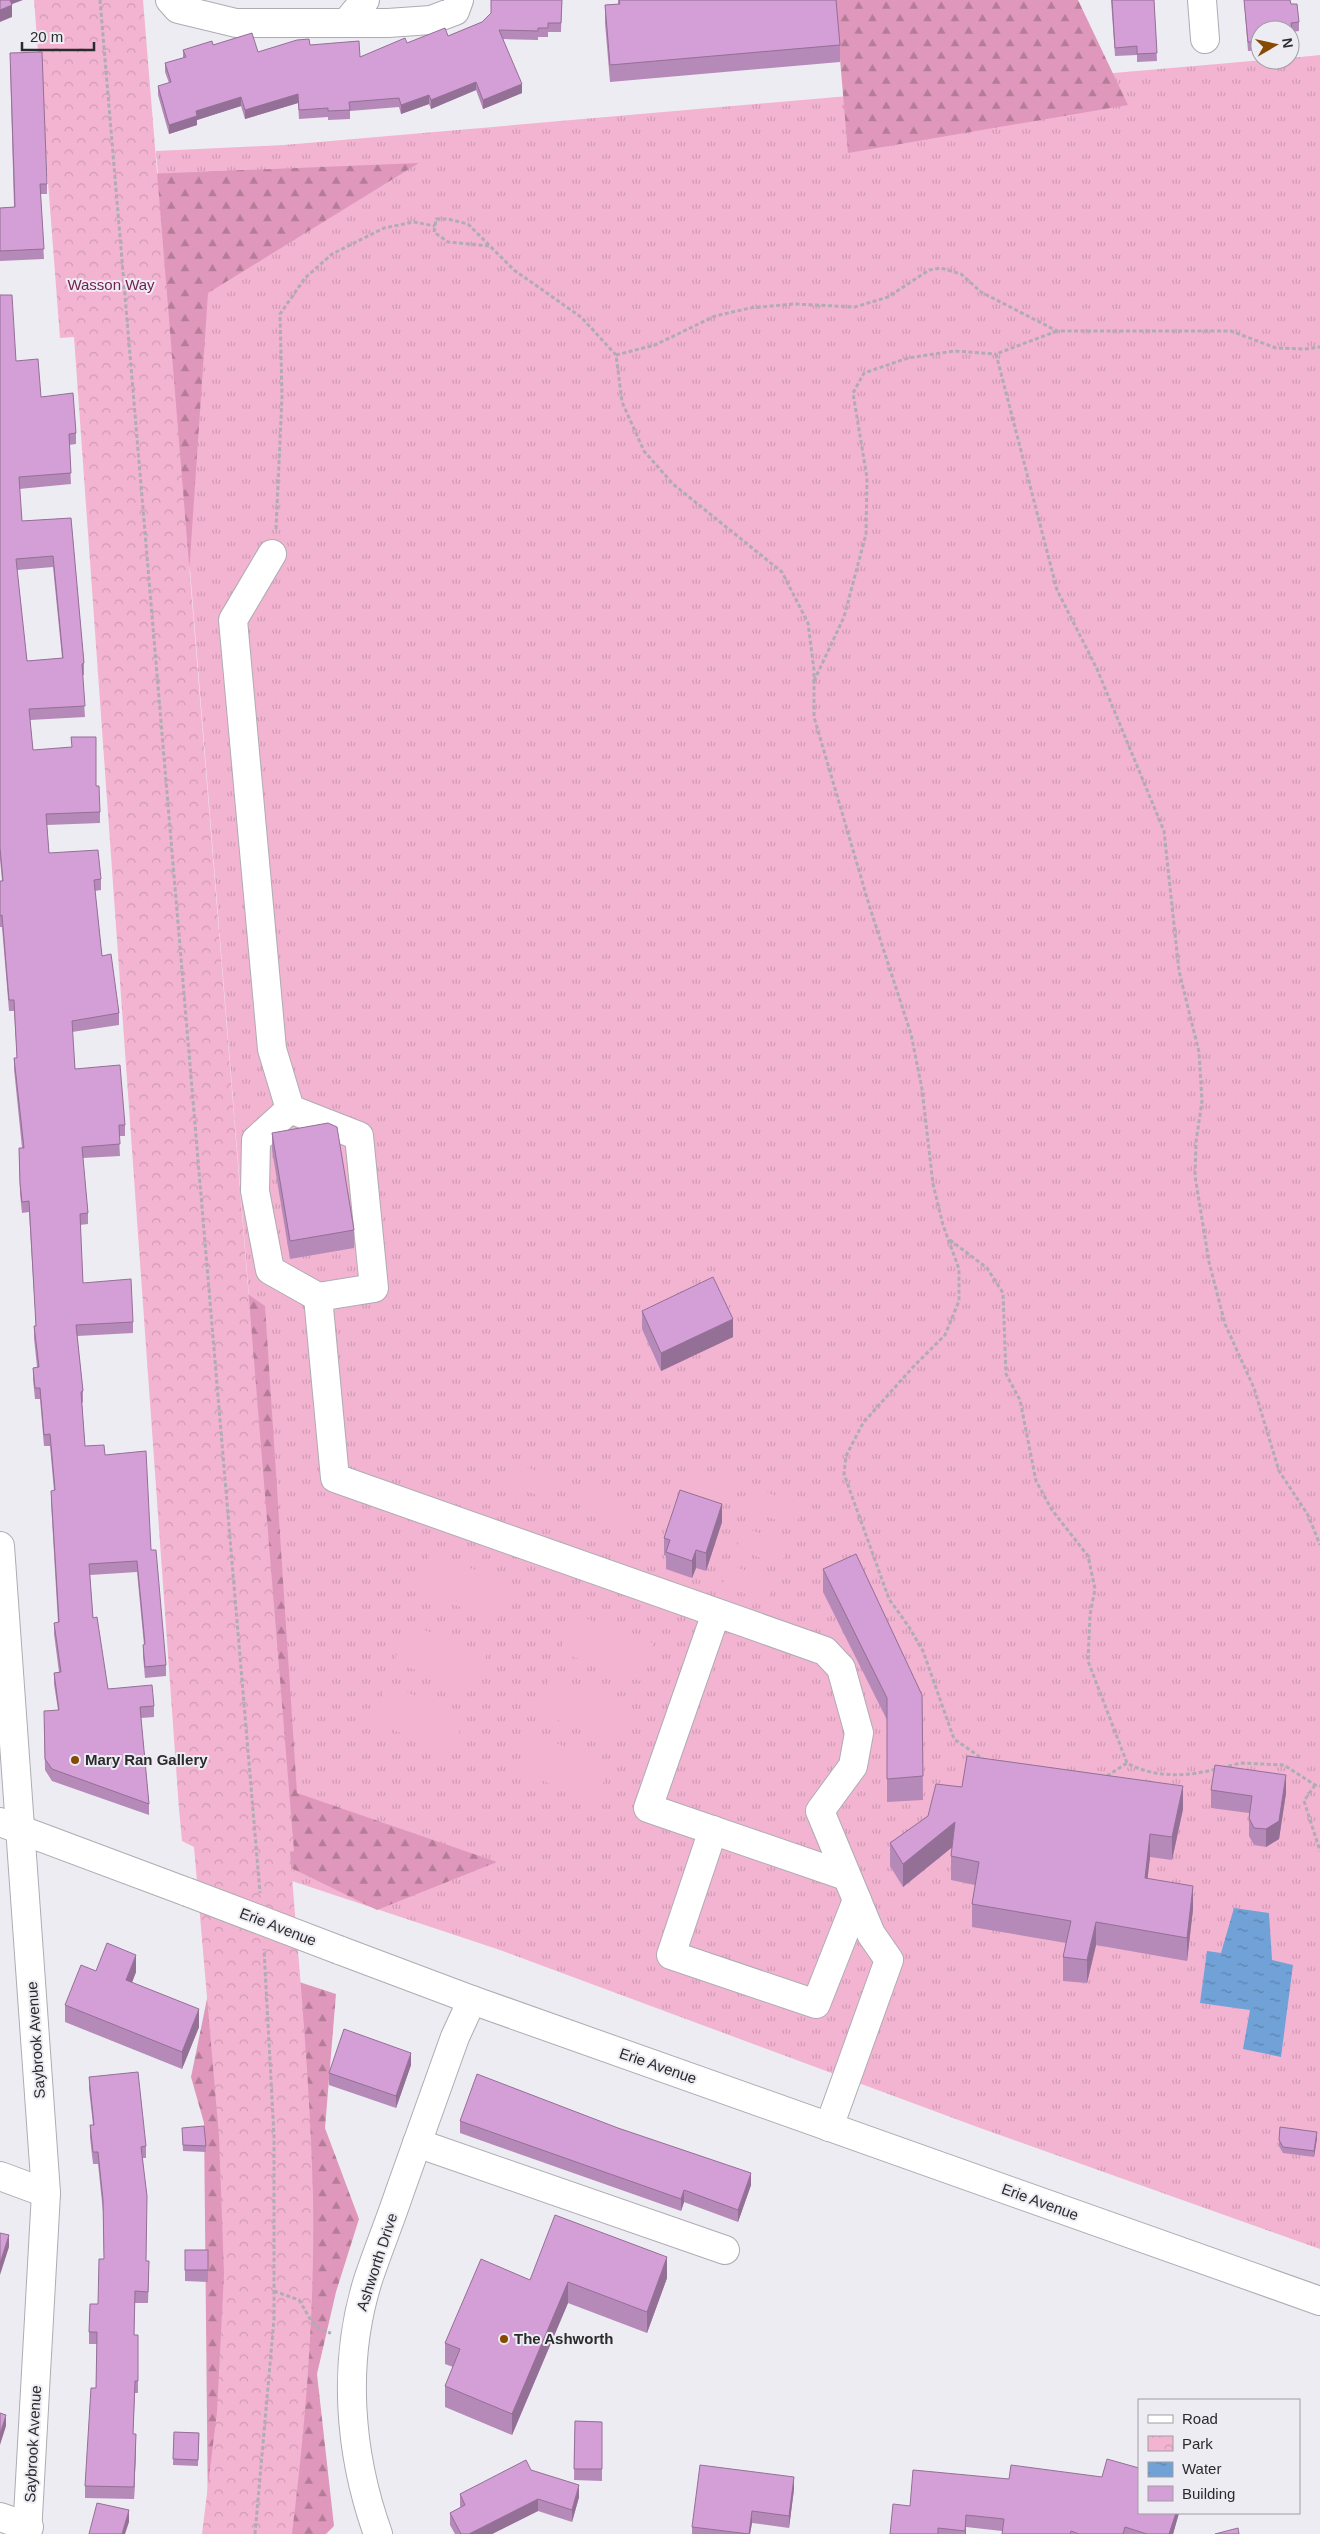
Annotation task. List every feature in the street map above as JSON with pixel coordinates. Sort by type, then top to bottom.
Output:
[{"type":"street","points":[[170,0],[178,9],[236,23],[388,23],[431,20],[455,11],[459,0]]},
{"type":"street","points":[[346,23],[365,0]]},
{"type":"street","points":[[1202,0],[1205,39]]},
{"type":"street","points":[[272,554],[233,620],[272,1049],[290,1109]]},
{"type":"street","points":[[290,1109],[359,1136],[374,1288],[318,1297],[270,1270],[254,1191],[256,1140],[290,1109]]},
{"type":"street","points":[[318,1297],[334,1478],[825,1651],[841,1668],[859,1733],[853,1766],[820,1812],[871,1934],[888,1960],[829,2127]]},
{"type":"street","name":"Saybrook Avenue","points":[[0,1546],[11,1826],[46,2193],[28,2531]]},
{"type":"street","points":[[716,1613],[648,1808],[713,1830],[852,1888]]},
{"type":"street","name":"Erie Avenue","points":[[11,1826],[472,2000],[1320,2301]]},
{"type":"street","points":[[713,1830],[671,1955],[816,2004],[852,1888]]},
{"type":"street","name":"Ashworth Drive","points":[[378,2534],[367,2504],[357,2460],[352,2415],[352,2370],[357,2326],[368,2282],[417,2143],[455,2037],[472,2000]]},
{"type":"street","points":[[417,2143],[725,2250]]},
{"type":"street","points":[[0,2176],[46,2193]]},
{"type":"street","points":[[0,2517],[28,2531]]},
{"type":"path","points":[[100,0],[260,1899]]},
{"type":"path","points":[[489,246],[448,242],[434,232],[436,219],[448,219],[468,224],[514,270],[581,317],[616,355],[622,402],[644,451],[673,484],[782,572],[808,623],[814,717],[838,805],[911,1034],[922,1088],[934,1184],[948,1239],[959,1269],[959,1301],[945,1335],[913,1367],[863,1423],[846,1456],[844,1474],[888,1599],[910,1626],[923,1651],[954,1739],[984,1760]]},
{"type":"path","points":[[272,554],[276,537],[281,415],[280,314],[305,278],[332,254],[384,228],[414,222],[435,226]]},
{"type":"path","points":[[616,355],[656,345],[714,316],[750,308],[794,304],[854,307],[888,297],[929,270],[941,268],[961,274],[981,292],[1057,331]]},
{"type":"path","points":[[813,682],[844,617],[866,534],[867,478],[854,393],[864,373],[908,358],[954,351],[996,354],[1057,331],[1231,331],[1276,348],[1305,349],[1320,347]]},
{"type":"path","points":[[996,354],[1057,590],[1097,669],[1164,831],[1179,971],[1200,1052],[1202,1101],[1196,1142],[1195,1176],[1209,1262],[1225,1324],[1254,1388],[1280,1471],[1308,1515],[1320,1545]]},
{"type":"path","points":[[948,1239],[987,1268],[1003,1293],[1006,1374],[1020,1400],[1036,1481],[1052,1510],[1088,1556],[1095,1589],[1090,1615],[1088,1661],[1127,1763],[1142,1771],[1192,1776],[1240,1763],[1284,1765],[1315,1785],[1320,1786]]},
{"type":"path","points":[[1099,1776],[1109,1776],[1127,1763]]},
{"type":"path","points":[[1315,1785],[1304,1801],[1320,1851]]},
{"type":"path","points":[[255,2534],[274,2318],[274,2136],[264,1939]]},
{"type":"path","points":[[274,2291],[299,2300],[313,2325],[320,2330],[331,2333]]},
{"type":"green space","name":"Wasson Way","points":[[34,0],[143,0],[294,1851],[290,1852],[309,2109],[313,2195],[313,2280],[305,2407],[292,2534],[202,2534],[217,2412],[224,2274],[219,2136],[194,1847],[182,1841],[179,1809],[74,337],[60,338]]},
{"type":"green space","points":[[835,0],[1078,0],[1128,105],[848,153]]},
{"type":"green space","points":[[1320,55],[1320,2249],[980,2128],[497,1949],[292,1881],[289,1851],[294,1851],[156,151],[284,145],[1250,61],[1250,70],[1300,70],[1300,57]]},
{"type":"green space","points":[[419,163],[208,293],[179,722],[146,174]]},
{"type":"green space","points":[[224,1277],[265,1306],[297,1793],[497,1862],[377,1910],[273,1859]]},
{"type":"green space","points":[[511,1462],[557,1478],[549,1499],[504,1483]]},
{"type":"green space","points":[[688,1464],[734,1481],[725,1503],[680,1486]]},
{"type":"green space","points":[[586,1489],[632,1506],[624,1526],[579,1509]]},
{"type":"green space","points":[[757,1489],[803,1506],[795,1527],[750,1510]]},
{"type":"green space","points":[[744,1528],[789,1543],[781,1565],[736,1549]]},
{"type":"green space","points":[[430,1554],[510,1582],[497,1620],[417,1591]]},
{"type":"green space","points":[[730,1565],[775,1581],[767,1602],[722,1585]]},
{"type":"green space","points":[[573,1614],[653,1643],[640,1681],[560,1652]]},
{"type":"green space","points":[[407,1624],[487,1653],[474,1691],[394,1662]]},
{"type":"green space","points":[[551,1676],[632,1705],[618,1742],[538,1713]]},
{"type":"green space","points":[[386,1685],[466,1714],[452,1752],[372,1722]]},
{"type":"green space","points":[[530,1734],[610,1763],[597,1801],[516,1771]]},
{"type":"green space","points":[[216,1955],[336,1994],[325,2128],[359,2219],[336,2292],[317,2374],[334,2526],[326,2534],[205,2534],[208,2520],[204,2123],[191,2077]]},
{"type":"water","points":[[1234,1908],[1269,1913],[1272,1960],[1293,1965],[1281,2057],[1243,2049],[1250,2010],[1200,2003],[1207,1951],[1221,1953]]},
{"type":"building","points":[[0,0],[10,0],[12,5],[0,10]]},
{"type":"building","points":[[491,0],[562,0],[561,23],[548,23],[548,28],[538,28],[538,31],[499,30],[522,84],[483,100],[476,82],[431,100],[429,95],[401,105],[399,98],[349,102],[350,110],[328,111],[328,108],[299,110],[298,94],[245,110],[241,97],[196,111],[197,116],[169,125],[158,86],[171,82],[165,63],[186,57],[183,50],[212,41],[213,45],[252,33],[258,52],[297,40],[309,39],[310,45],[359,41],[360,57],[405,38],[407,43],[445,28],[448,36],[482,22],[491,13]]},
{"type":"building","points":[[619,0],[836,0],[840,45],[610,65],[605,5],[620,4]]},
{"type":"building","points":[[1112,0],[1154,0],[1157,53],[1137,54],[1137,46],[1115,48]]},
{"type":"building","points":[[1244,0],[1290,0],[1291,4],[1297,4],[1299,20],[1250,20],[1250,42],[1248,42]]},
{"type":"building","points":[[42,52],[47,184],[40,184],[44,249],[0,251],[0,208],[15,207],[10,53]]},
{"type":"building","points":[[0,295],[12,295],[16,361],[38,359],[41,397],[73,393],[76,433],[69,434],[71,473],[19,477],[22,521],[71,518],[84,663],[82,664],[85,706],[29,709],[33,750],[72,747],[71,737],[96,737],[96,786],[99,786],[100,812],[46,814],[49,853],[98,850],[101,879],[94,880],[102,956],[111,954],[119,1013],[72,1021],[75,1069],[120,1065],[125,1125],[119,1125],[120,1144],[82,1147],[88,1213],[80,1214],[83,1283],[131,1279],[133,1322],[76,1325],[83,1391],[81,1392],[85,1446],[104,1445],[105,1455],[146,1451],[151,1550],[156,1550],[166,1665],[145,1667],[143,1645],[145,1644],[137,1561],[89,1564],[93,1618],[97,1617],[108,1689],[152,1685],[154,1706],[140,1707],[149,1804],[52,1769],[45,1759],[44,1711],[59,1710],[54,1673],[61,1672],[54,1623],[59,1622],[51,1491],[55,1490],[50,1434],[44,1435],[40,1388],[35,1388],[33,1368],[39,1367],[34,1326],[36,1326],[29,1201],[22,1202],[20,1183],[19,1148],[24,1148],[14,1058],[17,1058],[14,1000],[9,1000],[2,915],[0,916],[0,881],[3,881],[0,848]],"holes":[[[53,556],[63,658],[27,661],[16,559]]]},
{"type":"building","points":[[328,1123],[337,1127],[354,1230],[290,1241],[272,1133]]},
{"type":"building","points":[[713,1277],[733,1319],[661,1353],[642,1311]]},
{"type":"building","points":[[680,1490],[722,1504],[706,1553],[696,1550],[692,1561],[666,1552],[670,1540],[664,1538]]},
{"type":"building","points":[[856,1554],[922,1695],[923,1776],[887,1779],[887,1698],[823,1569]]},
{"type":"building","points":[[967,1756],[1183,1786],[1172,1837],[1150,1834],[1145,1878],[1193,1886],[1187,1938],[1096,1922],[1087,1960],[1063,1957],[1071,1921],[972,1904],[979,1862],[951,1856],[955,1822],[903,1864],[890,1843],[928,1816],[936,1784],[962,1787]]},
{"type":"building","points":[[1215,1765],[1286,1775],[1279,1821],[1266,1829],[1254,1828],[1249,1818],[1252,1796],[1211,1790]]},
{"type":"building","points":[[107,1943],[136,1955],[126,1980],[199,2009],[182,2052],[65,2005],[81,1965],[96,1971]]},
{"type":"building","points":[[344,2029],[411,2053],[396,2096],[329,2073]]},
{"type":"building","points":[[138,2072],[146,2146],[141,2147],[147,2196],[146,2261],[149,2261],[148,2292],[135,2291],[134,2335],[138,2335],[138,2381],[135,2381],[133,2434],[136,2434],[134,2487],[85,2486],[91,2388],[96,2388],[97,2332],[89,2332],[90,2304],[98,2304],[99,2259],[104,2259],[103,2200],[98,2152],[93,2152],[90,2125],[94,2125],[89,2077]]},
{"type":"building","points":[[477,2074],[618,2128],[751,2173],[738,2210],[684,2190],[681,2199],[460,2121]]},
{"type":"building","points":[[204,2126],[206,2146],[183,2145],[182,2128]]},
{"type":"building","points":[[1280,2127],[1317,2132],[1314,2151],[1283,2147],[1279,2140]]},
{"type":"building","points":[[555,2215],[667,2257],[647,2312],[568,2282],[512,2414],[445,2386],[460,2349],[445,2343],[481,2259],[530,2280]]},
{"type":"building","points":[[0,2233],[9,2235],[0,2263]]},
{"type":"building","points":[[185,2250],[208,2250],[208,2270],[185,2270]]},
{"type":"building","points":[[0,2413],[6,2415],[0,2434]]},
{"type":"building","points":[[575,2421],[602,2422],[602,2469],[574,2469]]},
{"type":"building","points":[[174,2432],[199,2433],[198,2460],[173,2459]]},
{"type":"building","points":[[1107,2459],[1138,2468],[1138,2514],[1176,2514],[1169,2534],[1147,2534],[1125,2527],[1123,2534],[1079,2534],[1071,2531],[1070,2534],[1002,2534],[1004,2519],[966,2515],[965,2531],[938,2528],[938,2534],[890,2534],[893,2504],[910,2506],[913,2470],[1009,2479],[1011,2465],[1102,2477]]},
{"type":"building","points":[[526,2460],[531,2470],[579,2485],[572,2510],[538,2499],[469,2534],[461,2534],[450,2513],[465,2505],[460,2494]]},
{"type":"building","points":[[700,2465],[794,2477],[789,2516],[752,2511],[749,2534],[692,2527]]},
{"type":"building","points":[[97,2503],[129,2510],[122,2534],[89,2534]]},
{"type":"building","points":[[1238,2528],[1239,2534],[1215,2534]]},
{"type":"place","name":"Mary Ran Gallery","points":[[75,1760]]},
{"type":"place","name":"The Ashworth","points":[[504,2339]]}]
